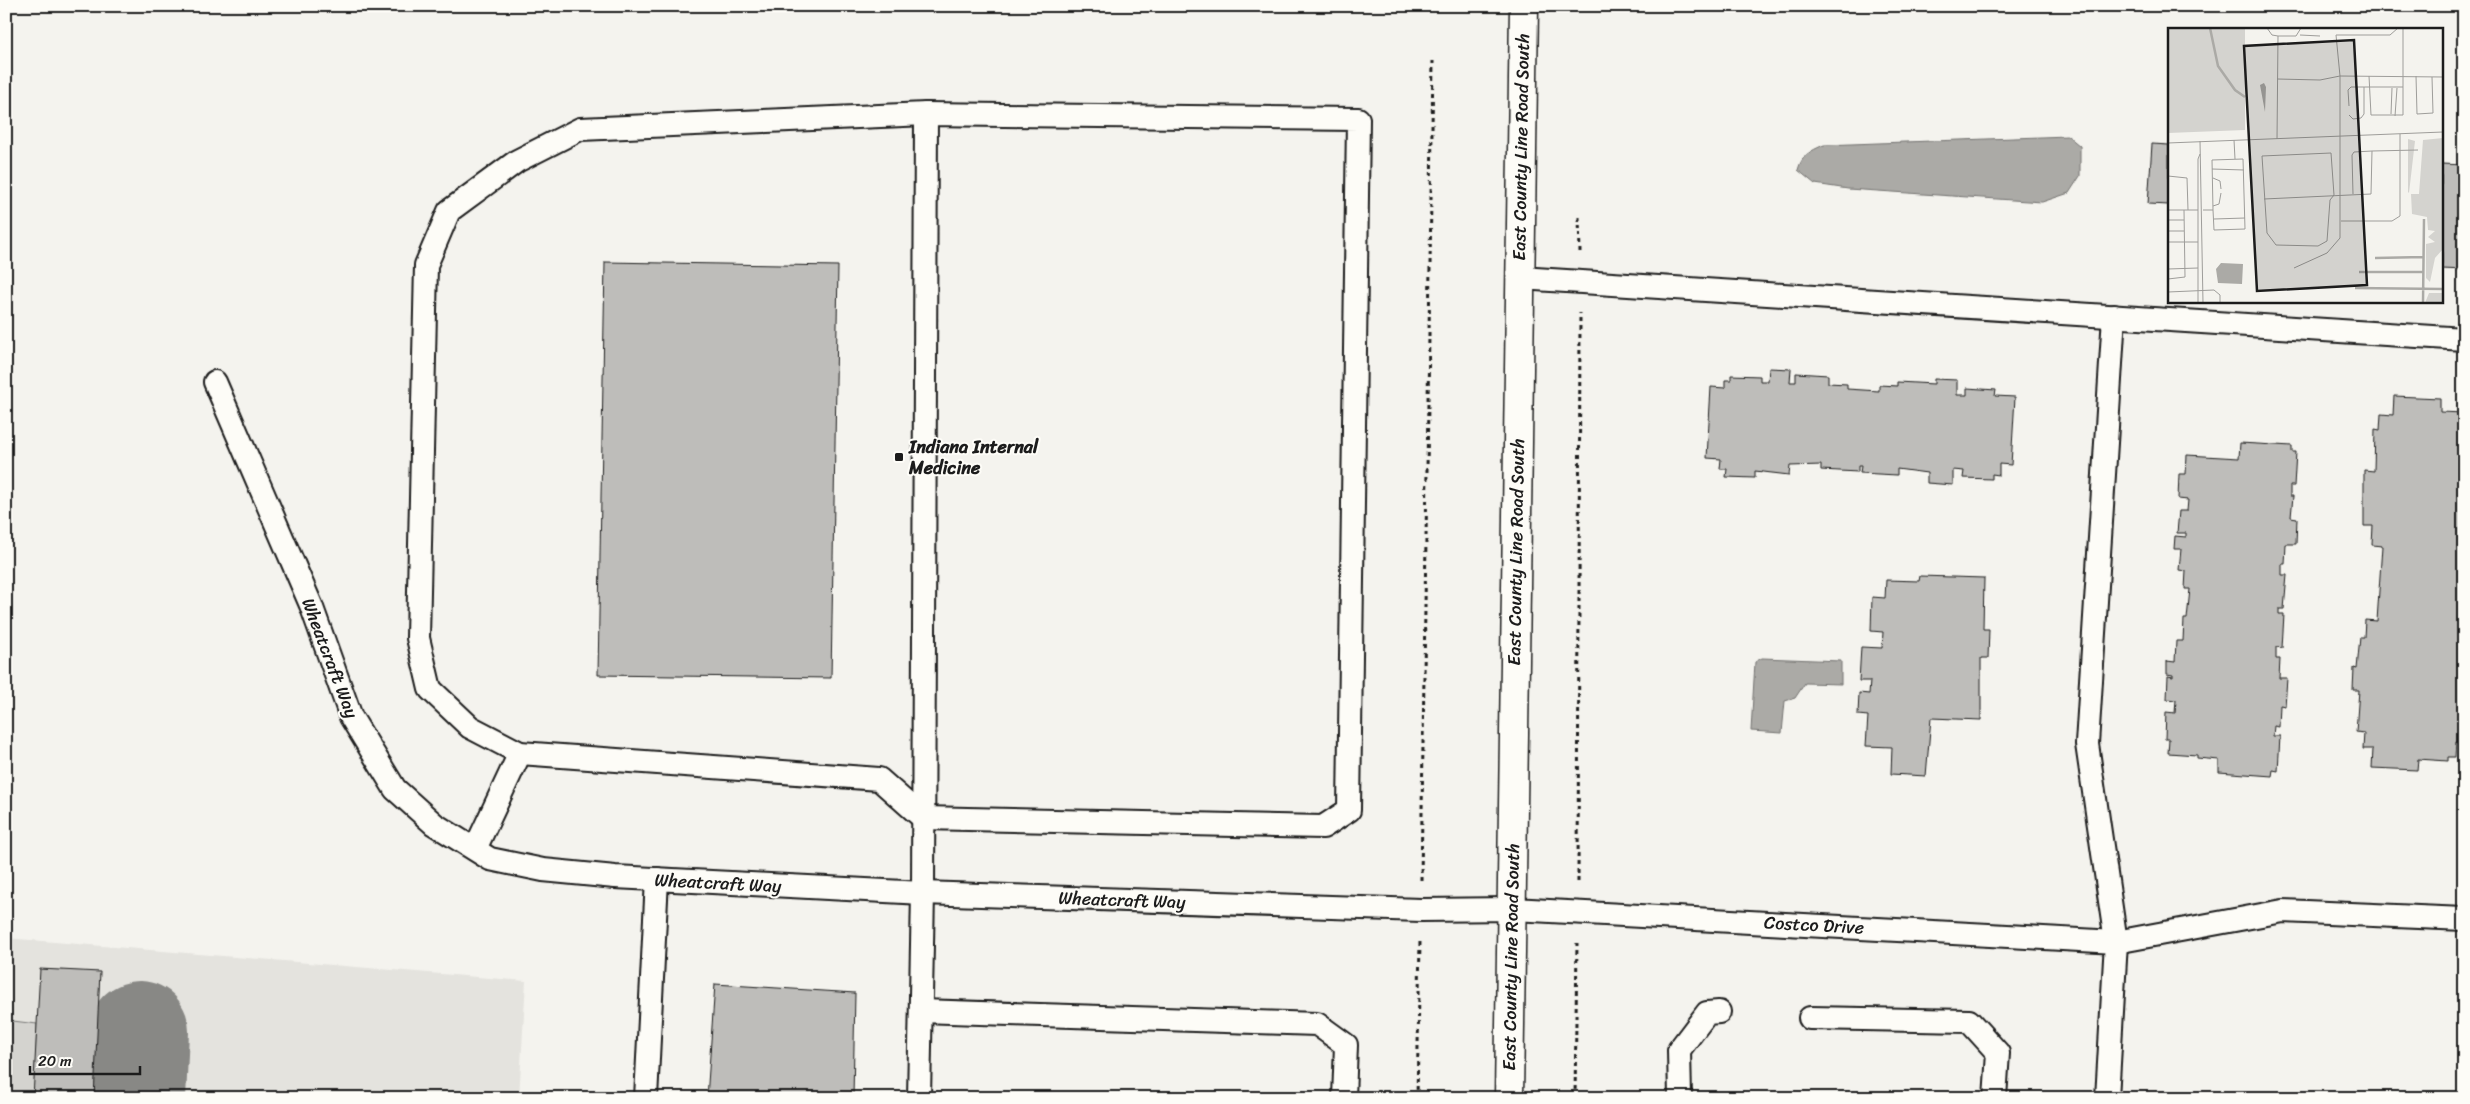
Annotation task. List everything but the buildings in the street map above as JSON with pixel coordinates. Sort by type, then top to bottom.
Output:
[{"type":"main road","name":"East County Line Road South","points":[[1509,1098],[1524,6]]},
{"type":"lane","points":[[919,1098],[923,893],[926,114]]},
{"type":"lane","points":[[926,114],[1358,119],[1349,810],[1323,826],[923,818],[879,779],[520,753],[470,727],[430,689],[418,638],[426,265],[449,211],[517,161],[580,129],[926,114]]},
{"type":"lane","points":[[1520,278],[2464,338]]},
{"type":"lane","points":[[2107,1098],[2116,942],[2087,744],[2114,316]]},
{"type":"lane","name":"Wheatcraft Way","points":[[215,382],[311,606],[351,717],[395,789],[434,824],[490,859],[543,870],[657,879],[923,893],[1421,910],[1512,909]]},
{"type":"lane","points":[[475,850],[520,753]]},
{"type":"lane","points":[[646,1098],[657,879]]},
{"type":"lane","name":"Costco Drive","points":[[1512,909],[2116,942],[2283,911],[2464,919]]},
{"type":"lane","points":[[921,1012],[1317,1024],[1346,1045],[1344,1098]]},
{"type":"lane","points":[[1680,1098],[1679,1050],[1707,1013],[1719,1012]]},
{"type":"lane","points":[[1810,1018],[1969,1021],[1998,1053],[1995,1098]]},
{"type":"path","points":[[1418,1098],[1433,60]]},
{"type":"path","points":[[1575,1098],[1578,912],[1579,217]]},
{"type":"shaded area","points":[[2376,6],[2464,6],[2464,11]]},
{"type":"shaded area","points":[[2068,136],[2080,146],[2080,176],[2069,193],[2042,202],[1848,189],[1815,184],[1798,170],[1807,154],[1824,145]]},
{"type":"shaded area","points":[[1762,658],[1841,661],[1841,684],[1805,683],[1795,698],[1785,701],[1782,733],[1751,731],[1755,662]]},
{"type":"shaded area","points":[[6,938],[526,981],[519,1098],[6,1098]]},
{"type":"shaded area","points":[[13,1021],[37,1024],[34,1095],[6,1094],[6,1024]]},
{"type":"taxiway","points":[[136,1098],[139,1031]]},
{"type":"place","name":"Indiana Internal Medicine","points":[[899,457]]}]
